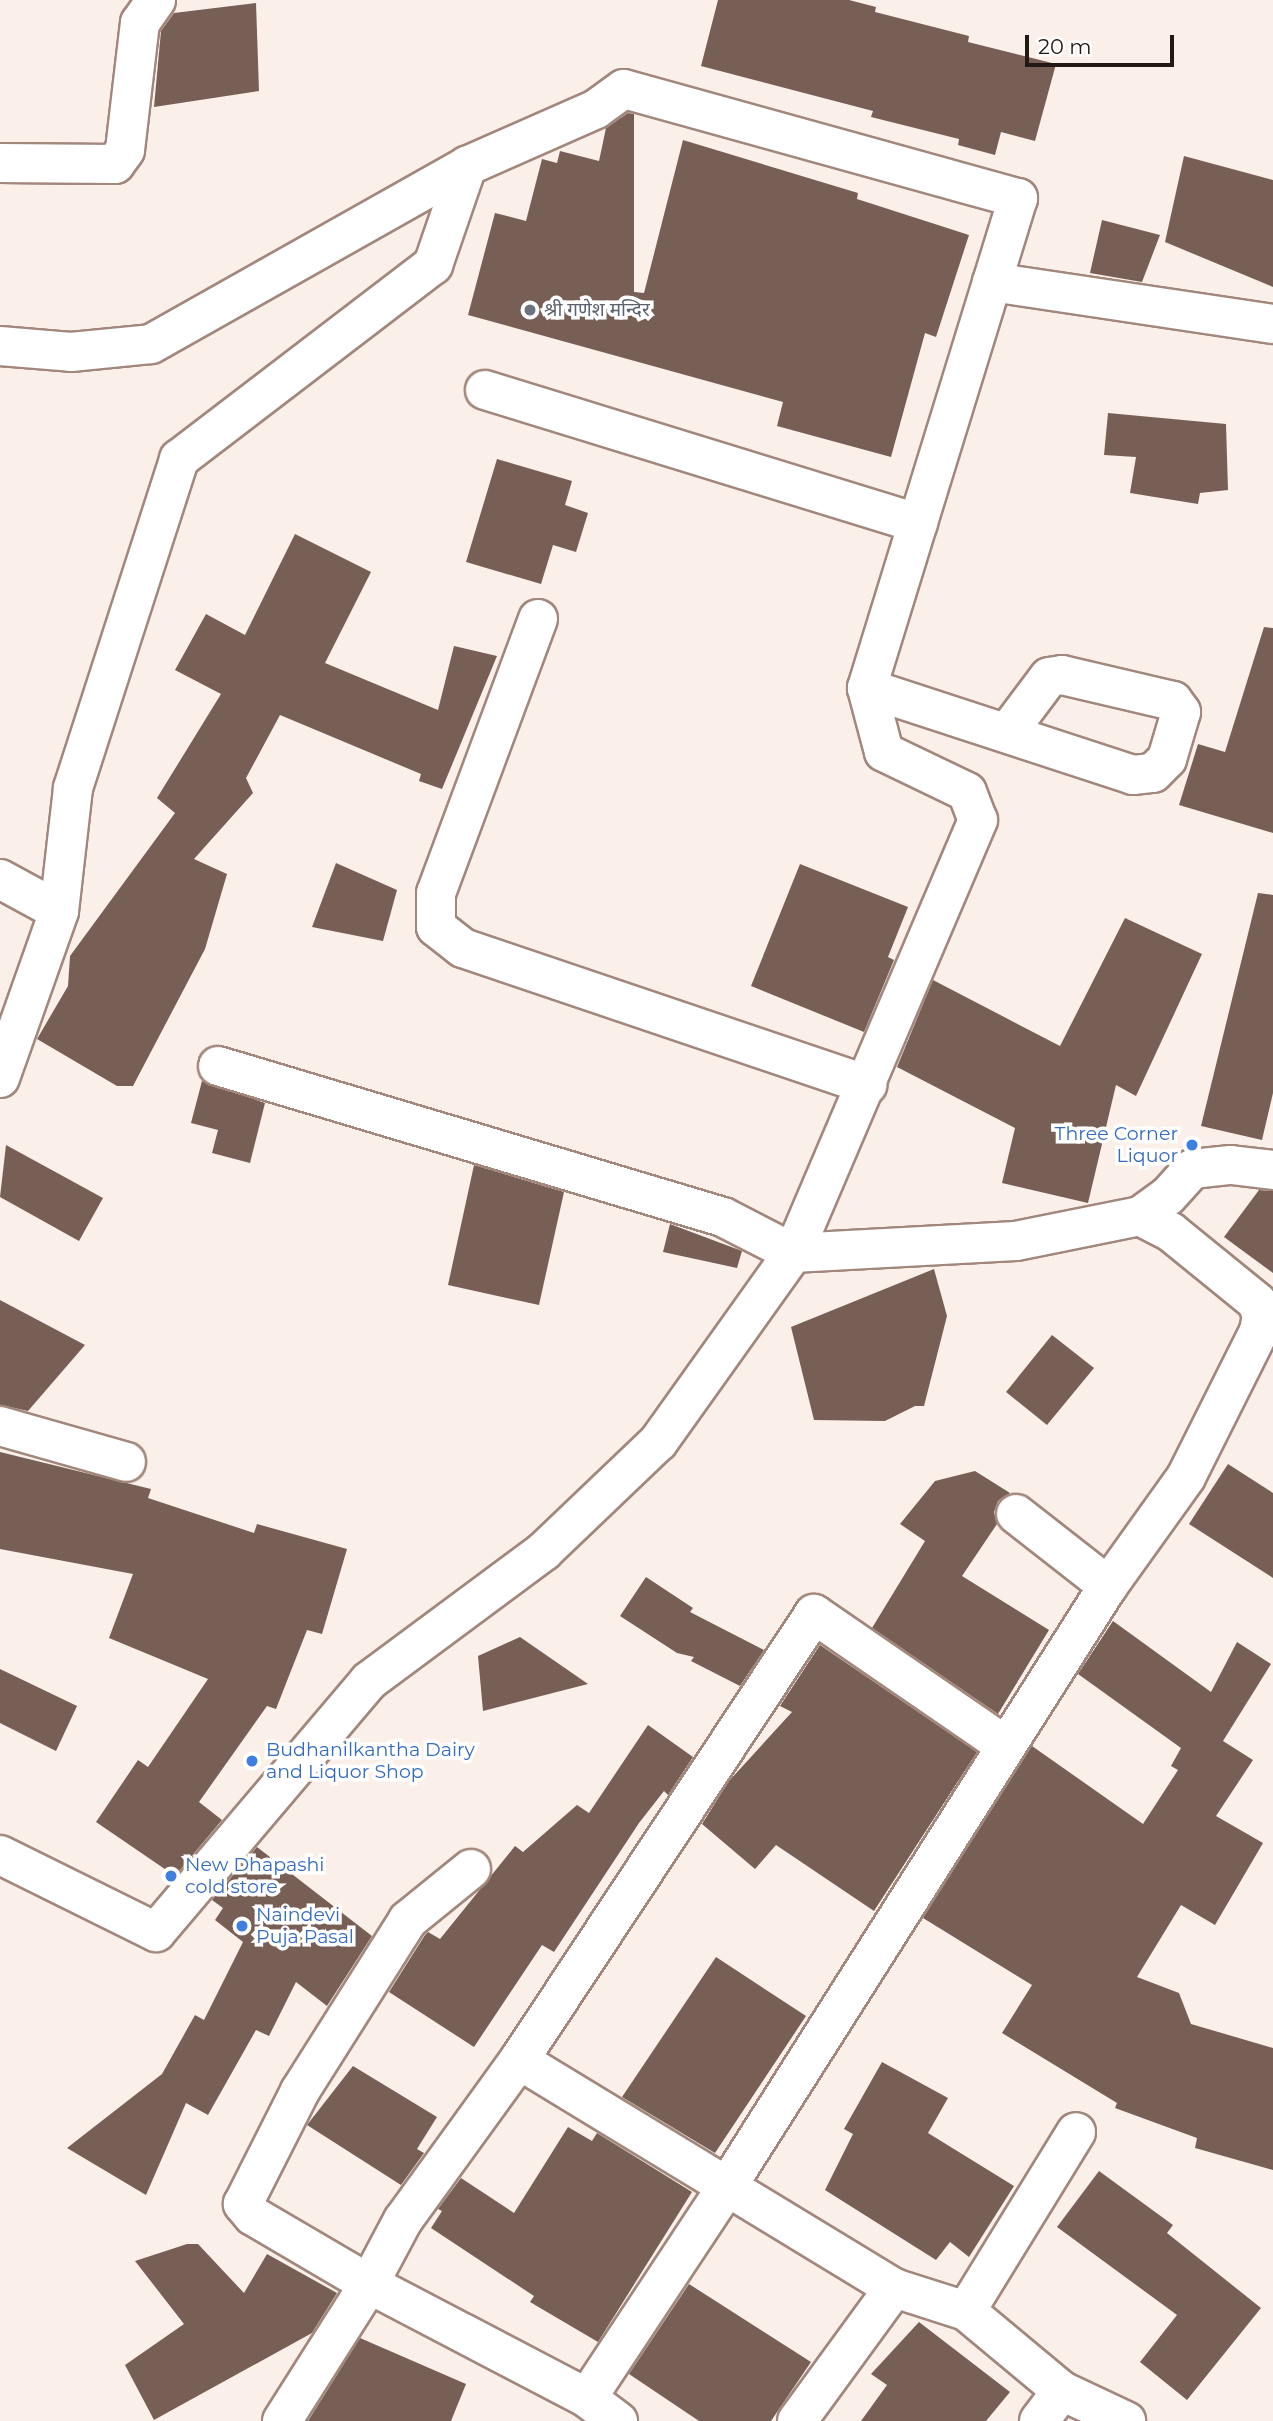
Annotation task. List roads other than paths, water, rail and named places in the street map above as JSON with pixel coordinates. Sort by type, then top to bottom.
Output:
[{"type":"street","points":[[0,163],[116,164],[125,150],[140,23],[156,0]]},
{"type":"street","points":[[0,346],[71,352],[151,344],[467,166],[596,109],[624,89],[1018,198],[867,688],[884,752],[967,792],[978,820],[793,1253],[658,1442],[544,1551],[369,1681],[156,1932],[0,1855]]},
{"type":"street","points":[[0,1078],[59,911],[73,788],[179,459],[433,265],[467,166]]},
{"type":"street","points":[[992,282],[1273,324]]},
{"type":"street","points":[[485,390],[918,523]]},
{"type":"street","points":[[538,619],[436,893],[436,927],[463,948],[867,1085]]},
{"type":"street","points":[[867,688],[1007,733]]},
{"type":"street","points":[[0,879],[59,911]]},
{"type":"street","points":[[218,1066],[723,1217],[793,1253],[1016,1241],[1140,1216],[1168,1196],[1192,1169],[1231,1166],[1273,1170]]},
{"type":"street","points":[[587,2398],[728,2185],[1108,1586],[1186,1477],[1259,1331],[1262,1317],[1257,1303],[1171,1232],[1140,1216]]},
{"type":"street","points":[[0,1426],[127,1462]]},
{"type":"street","points":[[1016,1514],[1108,1586]]},
{"type":"street","points":[[282,2421],[369,2284],[403,2220],[519,2060],[814,1614],[1006,1746]]},
{"type":"street","points":[[471,1869],[408,1920],[300,2091],[243,2204],[253,2216],[369,2284],[587,2398],[618,2421]]},
{"type":"street","points":[[519,2060],[894,2288],[966,2311],[1062,2391],[1126,2421]]},
{"type":"street","points":[[966,2311],[1076,2132]]},
{"type":"street","points":[[797,2421],[894,2288]]},
{"type":"street","points":[[1040,2421],[1062,2391]]},
{"type":"place","name":"श्री गणेश मन्दिर","points":[[530,310]]},
{"type":"place","name":"Three Corner Liquor","points":[[1192,1145]]},
{"type":"place","name":"Budhanilkantha Dairy and Liquor Shop","points":[[252,1761]]},
{"type":"place","name":"New Dhapashi cold store","points":[[171,1876]]},
{"type":"place","name":"Naindevi Puja Pasal","points":[[242,1926]]}]
